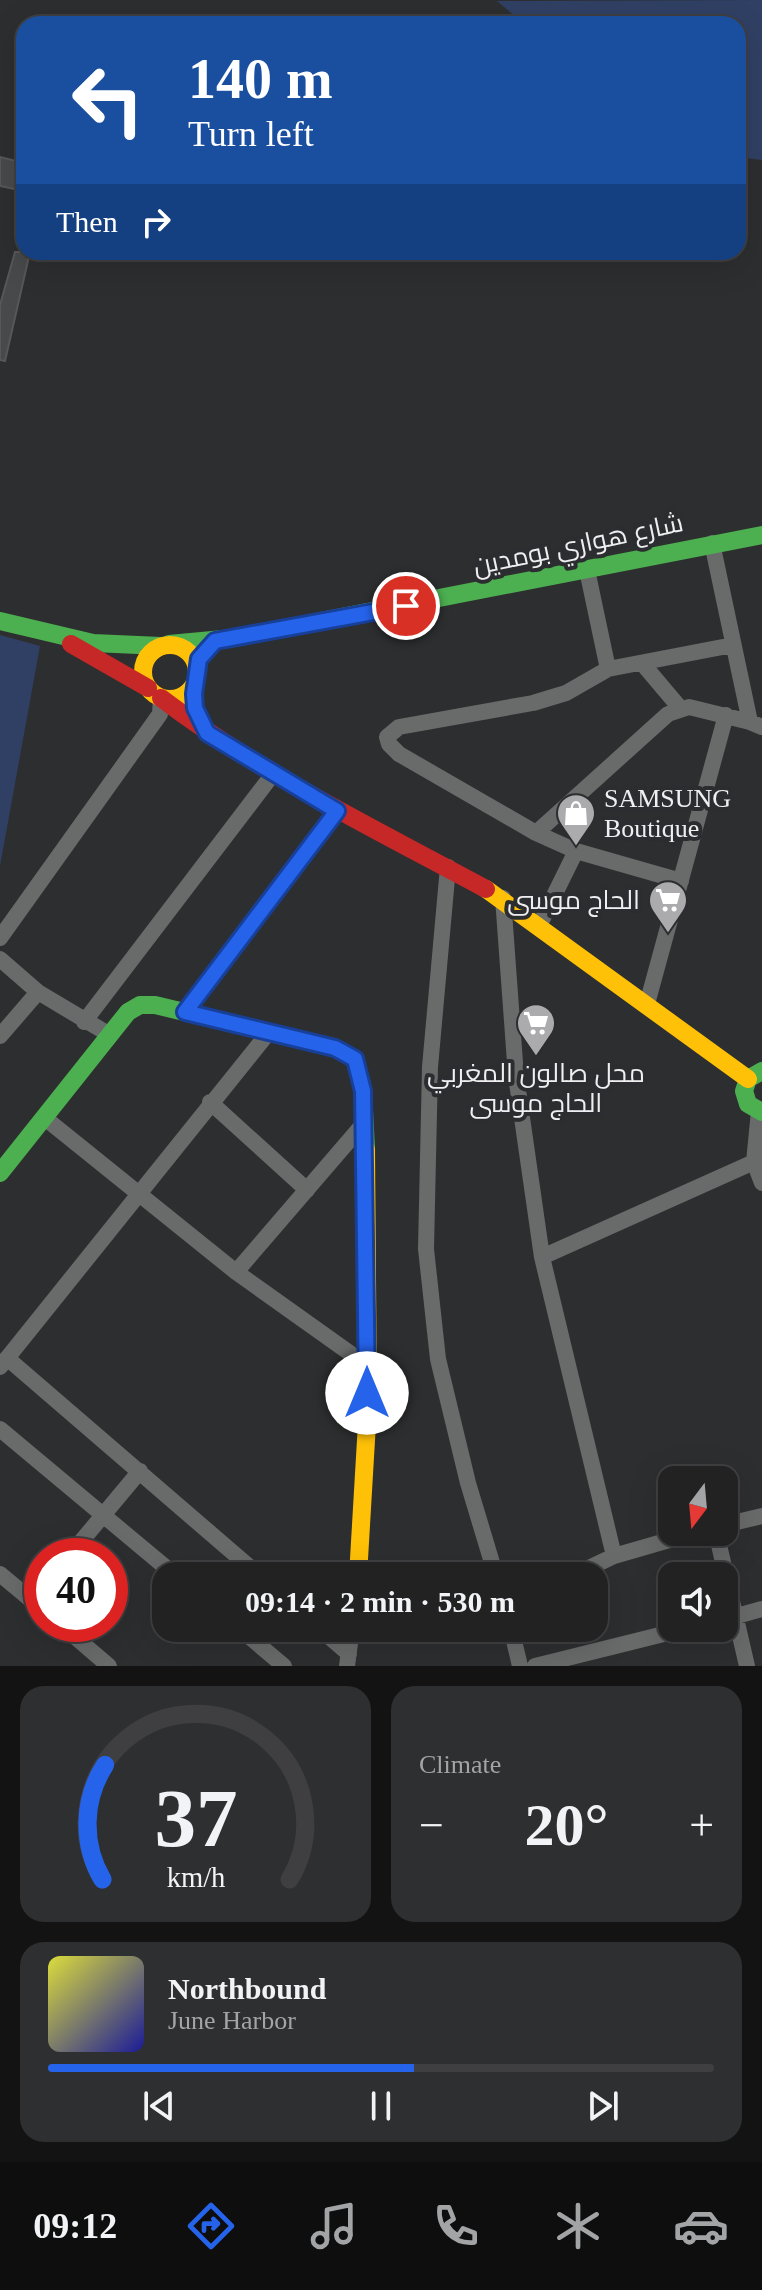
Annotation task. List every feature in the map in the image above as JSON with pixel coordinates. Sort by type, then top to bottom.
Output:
[{"type":"street","name":"شارع هواري بومدين","points":[[59,637],[115,645],[215,641],[762,535]]},
{"type":"street","points":[[712,543],[733,645],[756,725]]},
{"type":"street","points":[[587,570],[608,669]]},
{"type":"street","points":[[0,621],[59,637],[154,693],[207,733],[273,774],[503,898],[647,1004],[758,1072],[744,1098],[760,1111],[754,1162],[762,1183]]},
{"type":"street","points":[[207,733],[195,708],[196,673],[203,652],[215,641]]},
{"type":"street","points":[[0,938],[160,714],[154,693],[143,681],[143,664],[147,656],[165,645],[184,648],[196,673]]},
{"type":"street","points":[[681,881],[576,851],[536,833],[399,754],[389,744],[387,737],[399,727],[533,703],[566,693],[608,669],[733,645]]},
{"type":"street","points":[[642,663],[680,708]]},
{"type":"street","points":[[154,693],[178,698],[196,673]]},
{"type":"street","points":[[536,833],[668,714],[680,708],[726,715],[756,725]]},
{"type":"street","points":[[647,1004],[726,715]]},
{"type":"street","points":[[84,1022],[273,774]]},
{"type":"street","points":[[185,1012],[337,811]]},
{"type":"street","points":[[539,926],[576,851]]},
{"type":"street","points":[[448,867],[430,1067],[426,1249],[438,1359],[468,1483],[492,1562]]},
{"type":"street","points":[[503,898],[516,1076],[542,1257],[614,1556]]},
{"type":"street","points":[[0,959],[38,992],[110,1035]]},
{"type":"street","points":[[0,1036],[38,992]]},
{"type":"street","points":[[0,1173],[46,1119],[128,1012],[140,1005],[185,1012],[335,1048],[355,1059],[363,1091],[365,1122],[368,1366],[366,1503],[360,1562]]},
{"type":"street","points":[[244,1562],[140,1471],[4,1362],[269,1032]]},
{"type":"street","points":[[210,1102],[307,1190]]},
{"type":"street","points":[[46,1119],[236,1272],[368,1366]]},
{"type":"street","points":[[236,1272],[365,1122]]},
{"type":"street","points":[[542,1257],[754,1162]]},
{"type":"street","points":[[0,1429],[159,1562]]},
{"type":"street","points":[[84,1538],[140,1471]]},
{"type":"street","points":[[738,1522],[762,1516]]},
{"type":"street","points":[[601,1562],[658,1543]]},
{"type":"street","points":[[0,1574],[24,1589]]},
{"type":"street","points":[[738,1616],[762,1609]]},
{"type":"street","points":[[535,1666],[658,1635]]},
{"type":"street","points":[[81,1642],[109,1666]]},
{"type":"street","points":[[256,1642],[284,1666]]},
{"type":"street","points":[[332,1642],[348,1660]]},
{"type":"street","points":[[514,1642],[520,1666]]},
{"type":"street","points":[[738,1642],[747,1666]]},
{"type":"shaded area","points":[[762,0],[762,160],[746,158],[746,16],[515,16],[497,1]]},
{"type":"shaded area","points":[[0,635],[40,646],[0,866]]},
{"type":"building","points":[[0,157],[16,161],[16,189],[0,186]]},
{"type":"building","points":[[16,252],[16,260],[28,260],[5,361],[0,360],[0,305]]},
{"type":"traffic: fast","points":[[169,644],[234,638],[762,535]]},
{"type":"traffic: fast","points":[[0,621],[93,643],[161,646]]},
{"type":"traffic: fast","points":[[0,1173],[128,1012],[140,1005],[155,1005],[335,1048],[355,1059],[363,1091],[366,1149]]},
{"type":"traffic: fast","points":[[762,1071],[748,1079],[744,1091],[748,1104],[762,1112]]},
{"type":"traffic: slow","points":[[170,645],[189,653],[197,672],[189,691],[170,699],[151,691],[143,672],[151,653],[170,645]]},
{"type":"traffic: slow","points":[[486,889],[748,1079]]},
{"type":"traffic: slow","points":[[359,1562],[368,1406],[366,1149]]},
{"type":"traffic: jam","points":[[71,644],[148,688]]},
{"type":"traffic: jam","points":[[161,698],[199,726],[279,776],[486,889]]},
{"type":"place","name":"SAMSUNG Boutique","points":[[576,847]]},
{"type":"place","name":"الحاج موسى","points":[[668,934]]},
{"type":"place","name":"محل صالون المغربي الحاج موسى","points":[[536,1057]]},
{"type":"route","points":[[367,1393],[365,1122],[359,1065],[346,1052],[335,1048],[185,1012],[337,811],[207,733],[195,708],[194,694],[199,659],[215,641],[406,606]]}]
